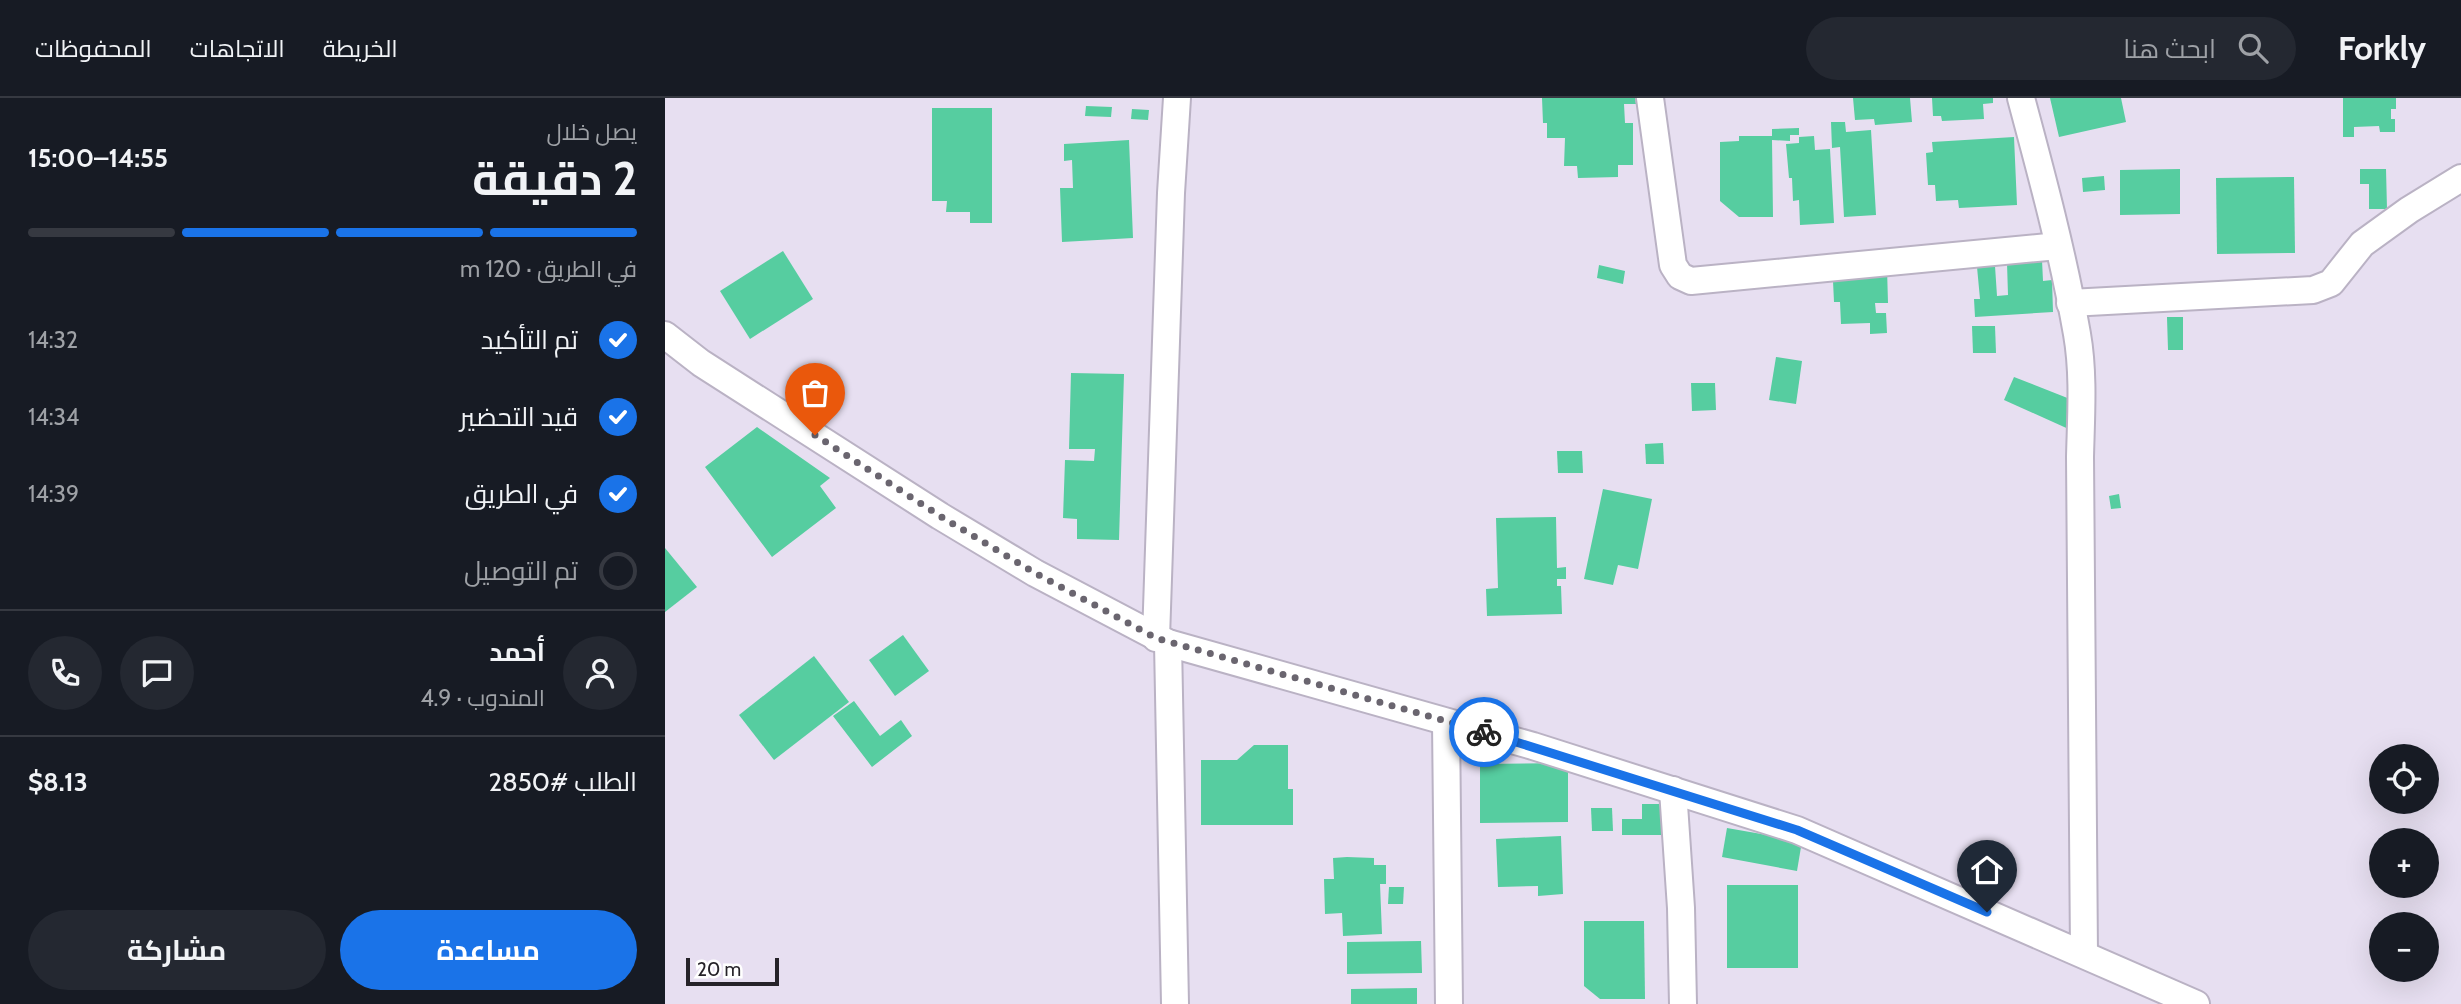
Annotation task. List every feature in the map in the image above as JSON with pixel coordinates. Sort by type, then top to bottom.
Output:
[{"type":"street","points":[[1175,1004],[1162,640],[1170,207],[1177,98]]},
{"type":"street","points":[[1650,98],[1673,265],[1680,276],[1691,281],[2058,246]]},
{"type":"street","points":[[2021,98],[2077,335],[2082,397],[2080,457],[2084,954]]},
{"type":"street","points":[[2070,303],[2313,290],[2331,283],[2361,244],[2461,178]]},
{"type":"street","points":[[665,335],[701,363],[940,516],[1035,573],[1162,640],[1446,722],[1797,830],[2193,1003]]},
{"type":"street","points":[[1446,722],[1448,1004]]},
{"type":"street","points":[[1673,790],[1681,908],[1683,1004]]},
{"type":"building","points":[[1542,98],[1635,98],[1636,104],[1624,104],[1625,123],[1633,123],[1633,165],[1618,165],[1618,177],[1578,178],[1577,166],[1564,166],[1565,138],[1547,138],[1547,123],[1543,123]]},
{"type":"building","points":[[1853,98],[1910,98],[1912,122],[1875,125],[1874,119],[1855,120]]},
{"type":"building","points":[[1932,98],[1993,98],[1993,103],[1983,104],[1984,119],[1942,121],[1941,116],[1933,116]]},
{"type":"building","points":[[2050,98],[2121,98],[2126,122],[2059,137]]},
{"type":"building","points":[[2343,98],[2396,98],[2396,109],[2391,109],[2391,119],[2395,119],[2395,132],[2380,132],[2379,126],[2354,127],[2354,137],[2343,137]]},
{"type":"building","points":[[1086,106],[1112,107],[1111,117],[1085,116]]},
{"type":"building","points":[[932,108],[992,108],[992,223],[970,223],[970,212],[946,212],[947,201],[932,201]]},
{"type":"building","points":[[1132,109],[1149,110],[1148,120],[1131,119]]},
{"type":"building","points":[[1831,122],[1845,122],[1846,132],[1871,130],[1876,215],[1844,217],[1840,147],[1832,148]]},
{"type":"building","points":[[1799,128],[1799,135],[1790,135],[1790,141],[1772,140],[1773,217],[1739,217],[1720,201],[1720,142],[1739,141],[1739,136],[1772,136],[1772,129]]},
{"type":"building","points":[[1814,136],[1815,150],[1830,149],[1834,223],[1800,225],[1799,200],[1793,201],[1786,144],[1799,143],[1799,137]]},
{"type":"building","points":[[2014,137],[2017,205],[1959,208],[1958,200],[1936,201],[1935,185],[1928,185],[1926,153],[1933,152],[1932,142]]},
{"type":"building","points":[[1129,140],[1133,238],[1062,242],[1060,188],[1073,188],[1072,160],[1064,161],[1064,144]]},
{"type":"building","points":[[2180,169],[2180,214],[2120,215],[2120,170]]},
{"type":"building","points":[[2360,169],[2386,169],[2387,209],[2369,209],[2369,184],[2360,184]]},
{"type":"building","points":[[2104,176],[2105,190],[2083,192],[2082,178]]},
{"type":"building","points":[[2294,177],[2295,253],[2217,254],[2216,178]]},
{"type":"building","points":[[783,251],[813,299],[750,339],[720,291]]},
{"type":"building","points":[[2042,260],[2043,281],[2052,280],[2053,312],[1975,317],[1974,299],[1980,299],[1977,267],[1995,266],[1997,296],[2008,295],[2007,263]]},
{"type":"building","points":[[1599,265],[1625,271],[1623,284],[1597,278]]},
{"type":"building","points":[[1887,268],[1888,303],[1875,303],[1876,313],[1886,313],[1887,333],[1870,334],[1870,323],[1841,324],[1840,302],[1834,302],[1833,281]]},
{"type":"building","points":[[2167,317],[2183,317],[2183,350],[2168,350]]},
{"type":"building","points":[[1972,326],[1995,326],[1996,353],[1973,353]]},
{"type":"building","points":[[1776,357],[1802,361],[1796,404],[1769,400]]},
{"type":"building","points":[[1071,373],[1124,374],[1119,540],[1077,539],[1077,519],[1063,518],[1065,460],[1094,461],[1095,449],[1069,449]]},
{"type":"building","points":[[2014,377],[2075,401],[2073,431],[2004,400]]},
{"type":"building","points":[[1691,383],[1715,383],[1716,410],[1692,411]]},
{"type":"building","points":[[757,427],[830,478],[820,486],[836,508],[772,557],[705,467]]},
{"type":"building","points":[[1663,443],[1664,464],[1646,464],[1645,444]]},
{"type":"building","points":[[1557,451],[1582,451],[1583,473],[1558,473]]},
{"type":"building","points":[[1603,489],[1652,499],[1638,569],[1618,565],[1613,585],[1584,579]]},
{"type":"building","points":[[2119,494],[2121,508],[2111,509],[2109,496]]},
{"type":"building","points":[[1556,517],[1557,568],[1566,567],[1566,579],[1557,579],[1557,586],[1561,586],[1562,614],[1487,616],[1486,589],[1498,588],[1496,518]]},
{"type":"building","points":[[665,548],[697,587],[665,612]]},
{"type":"building","points":[[903,635],[929,671],[895,696],[869,660]]},
{"type":"building","points":[[814,656],[849,702],[774,760],[739,715]]},
{"type":"building","points":[[854,701],[880,736],[901,720],[912,736],[872,767],[833,716]]},
{"type":"building","points":[[1254,745],[1288,745],[1288,789],[1293,789],[1293,825],[1201,825],[1201,760],[1237,760]]},
{"type":"building","points":[[1568,763],[1568,822],[1480,823],[1480,764]]},
{"type":"building","points":[[1642,804],[1664,804],[1664,835],[1622,835],[1622,819],[1642,819]]},
{"type":"building","points":[[1591,808],[1612,808],[1613,831],[1592,831]]},
{"type":"building","points":[[1727,828],[1802,841],[1797,871],[1722,857]]},
{"type":"building","points":[[1561,836],[1563,894],[1538,896],[1538,886],[1498,887],[1496,839]]},
{"type":"building","points":[[1333,858],[1374,858],[1374,865],[1386,865],[1386,884],[1380,884],[1382,934],[1343,936],[1342,913],[1325,914],[1324,879],[1334,879]]},
{"type":"building","points":[[1727,885],[1798,885],[1798,968],[1727,968]]},
{"type":"building","points":[[1389,887],[1404,887],[1403,904],[1388,904]]},
{"type":"building","points":[[1584,921],[1644,921],[1645,999],[1600,999],[1584,986]]},
{"type":"building","points":[[1421,941],[1422,973],[1347,974],[1347,942]]},
{"type":"building","points":[[1417,988],[1417,1004],[1351,1004],[1351,989]]},
{"type":"way so far","points":[[815,435],[940,516],[1035,573],[1156,638],[1484,732]]},
{"type":"route","points":[[1484,732],[1797,830],[1987,912]]}]
